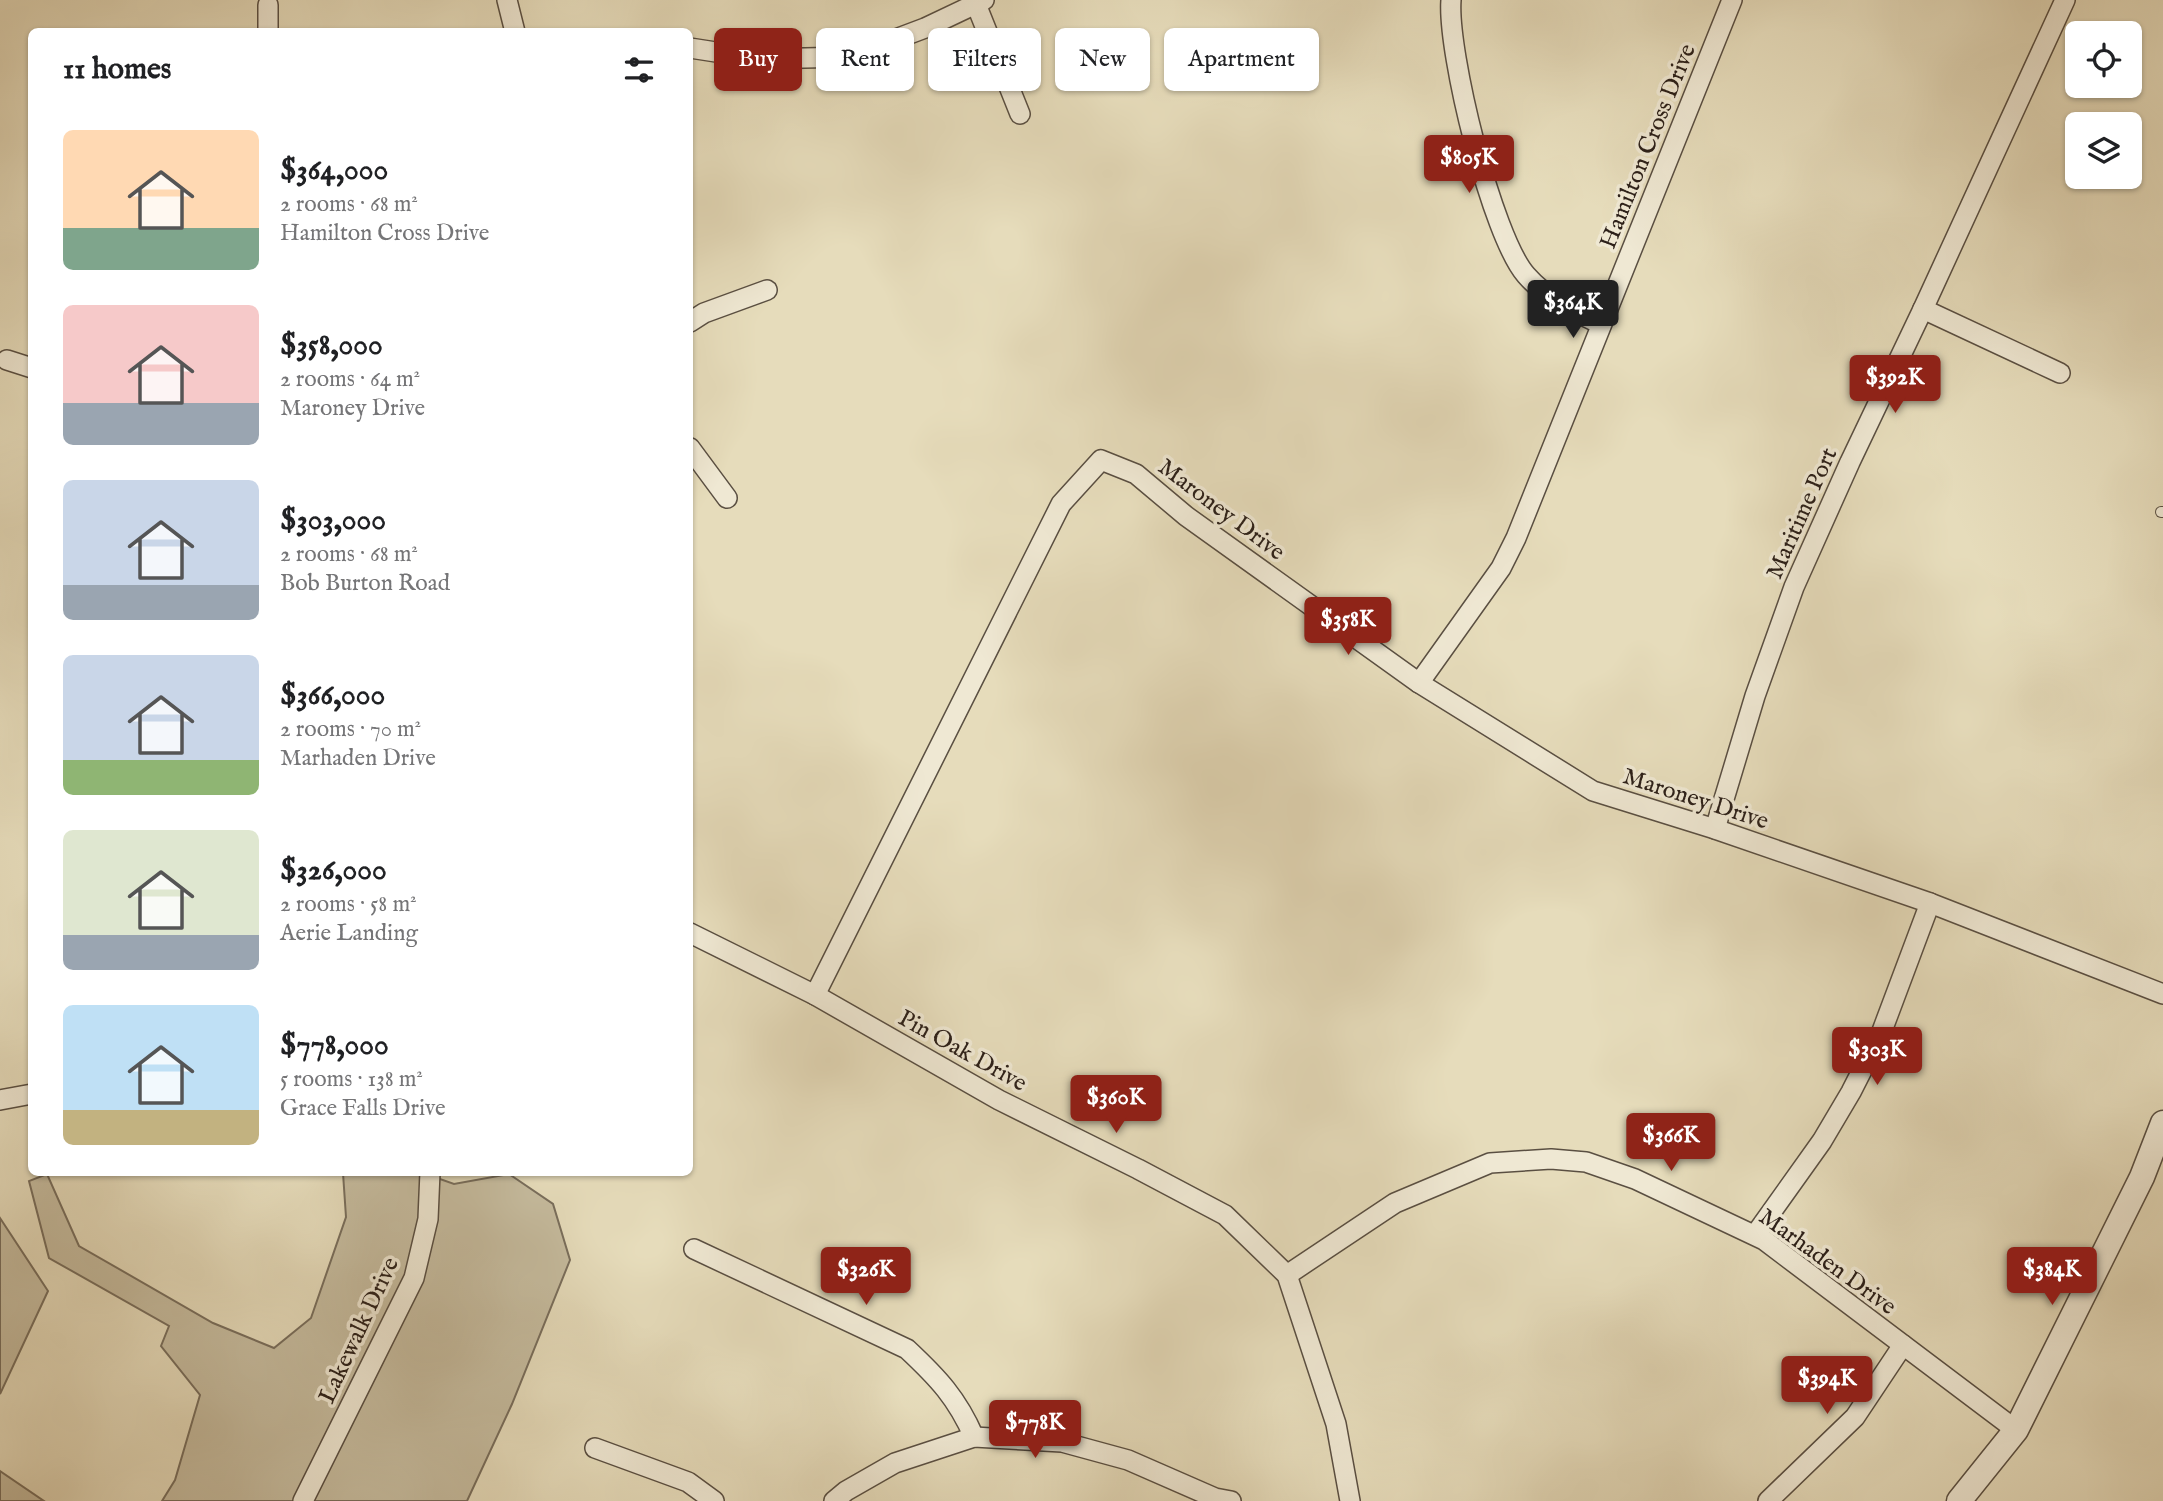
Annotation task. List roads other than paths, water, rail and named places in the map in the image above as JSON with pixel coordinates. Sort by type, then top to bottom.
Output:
[{"type":"street","points":[[507,0],[513,28]]},
{"type":"street","points":[[1451,0],[1450,16],[1455,55],[1470,122],[1499,224],[1513,257],[1524,274],[1560,305],[1601,324]]},
{"type":"street","name":"Hamilton Cross Drive","points":[[1419,683],[1501,568],[1511,548],[1732,0]]},
{"type":"street","name":"Maritime Port","points":[[1715,829],[1755,696],[1794,587],[2065,0]]},
{"type":"street","points":[[693,48],[761,59],[848,57],[925,28],[980,2],[1020,114]]},
{"type":"street","points":[[268,5],[268,28]]},
{"type":"street","points":[[693,320],[704,313],[767,290]]},
{"type":"street","points":[[1923,310],[2060,373]]},
{"type":"street","points":[[7,360],[28,367]]},
{"type":"street","points":[[693,452],[727,498]]},
{"type":"street","name":"Maroney Drive","points":[[815,995],[1061,504],[1101,460],[1136,474],[1186,516],[1419,683],[1593,791],[1715,829],[1930,903],[2163,993]]},
{"type":"street","points":[[1755,1235],[1822,1140],[1851,1092],[1882,1031],[1930,903]]},
{"type":"street","name":"Pin Oak Drive","points":[[693,934],[815,995],[999,1100],[1224,1215],[1287,1275],[1336,1424],[1350,1501]]},
{"type":"street","points":[[0,1100],[28,1095]]},
{"type":"street","points":[[1959,1501],[2016,1430],[2142,1177],[2163,1123]]},
{"type":"street","name":"Marhaden Drive","points":[[1287,1275],[1395,1203],[1490,1163],[1551,1159],[1586,1162],[1635,1179],[1755,1235],[2016,1430]]},
{"type":"street","name":"Lakewalk Drive","points":[[303,1501],[414,1278],[428,1219],[430,1176]]},
{"type":"street","points":[[694,1249],[907,1349],[933,1373],[962,1409],[974,1437]]},
{"type":"street","points":[[1768,1501],[1855,1417],[1903,1345]]},
{"type":"street","points":[[834,1501],[846,1491],[895,1463],[974,1437],[1062,1442],[1128,1460],[1215,1498],[1231,1501]]},
{"type":"street","points":[[595,1448],[688,1482],[714,1501]]}]
